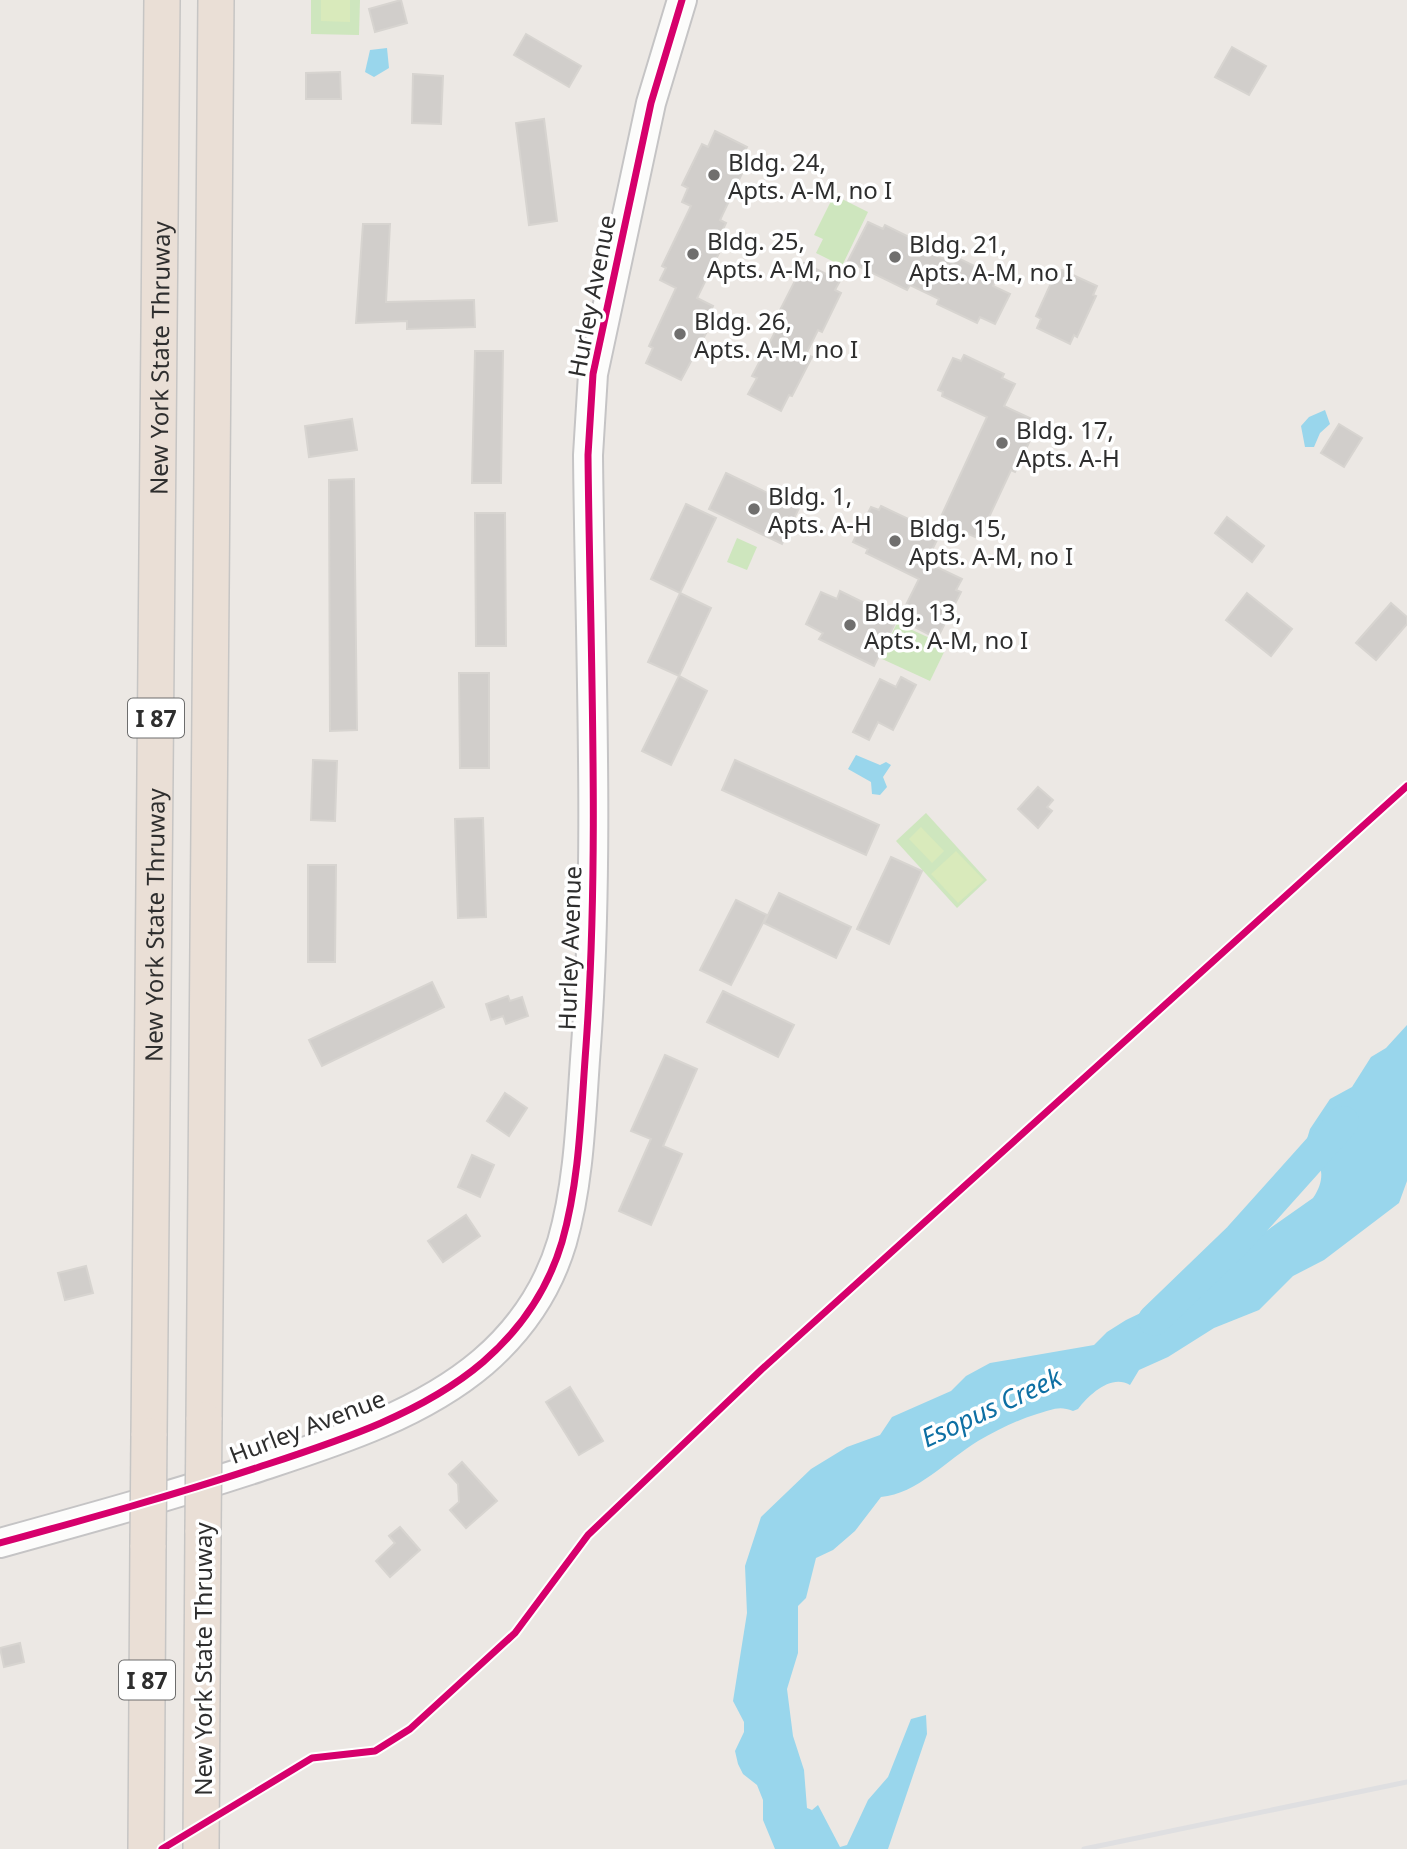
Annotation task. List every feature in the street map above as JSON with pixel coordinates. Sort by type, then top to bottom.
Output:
[{"type":"highway","name":"New York State Thruway","points":[[146,1832],[162,0]]},
{"type":"highway","name":"New York State Thruway","points":[[201,1849],[216,0]]},
{"type":"street","name":"Hurley Avenue","points":[[0,1543],[223,1478],[315,1448],[384,1420],[448,1387],[481,1363],[521,1324],[546,1284],[562,1242],[579,1145],[591,978],[588,455],[593,374],[651,103],[682,0]]},
{"type":"green space","points":[[311,0],[360,0],[359,35],[311,34]]},
{"type":"green space","points":[[321,0],[350,0],[350,22],[321,21]]},
{"type":"green space","points":[[834,195],[868,212],[842,266],[816,253],[823,239],[814,235]]},
{"type":"green space","points":[[737,538],[757,547],[747,570],[727,562]]},
{"type":"green space","points":[[897,623],[947,646],[930,681],[880,658]]},
{"type":"green space","points":[[926,813],[987,880],[957,908],[896,841]]},
{"type":"green space","points":[[921,827],[944,851],[932,863],[909,839]]},
{"type":"green space","points":[[956,851],[984,880],[958,903],[931,874]]},
{"type":"water","points":[[387,48],[389,68],[374,77],[365,72],[370,50]]},
{"type":"water","points":[[1325,410],[1330,424],[1320,433],[1314,447],[1305,447],[1301,426],[1309,417]]},
{"type":"water","points":[[856,755],[880,765],[886,762],[891,765],[883,777],[887,787],[880,795],[872,794],[871,782],[848,769]]},
{"type":"water","points":[[1407,1025],[1407,1181],[1399,1203],[1324,1260],[1293,1276],[1259,1310],[1214,1328],[1168,1357],[1139,1370],[1130,1385],[1123,1382],[1108,1384],[1089,1397],[1078,1409],[1073,1411],[1059,1408],[1030,1416],[985,1437],[907,1490],[881,1497],[855,1531],[833,1550],[816,1558],[806,1598],[798,1606],[798,1653],[787,1689],[793,1736],[804,1770],[807,1808],[812,1810],[818,1805],[840,1847],[847,1845],[868,1800],[888,1777],[911,1719],[926,1715],[927,1734],[888,1849],[775,1849],[763,1820],[763,1800],[757,1785],[743,1774],[735,1751],[744,1732],[744,1722],[733,1701],[747,1613],[745,1566],[761,1517],[811,1469],[847,1447],[880,1435],[892,1417],[951,1391],[966,1376],[990,1363],[1094,1345],[1107,1332],[1126,1320],[1197,1286],[1245,1246],[1313,1198],[1318,1190],[1321,1174],[1318,1160],[1307,1139],[1310,1129],[1330,1099],[1352,1087],[1371,1057],[1386,1048]]},
{"type":"building","points":[[401,0],[407,23],[375,32],[369,9]]},
{"type":"building","points":[[526,34],[581,66],[569,87],[514,55]]},
{"type":"building","points":[[1232,47],[1266,66],[1249,95],[1215,77]]},
{"type":"building","points":[[340,72],[341,99],[306,99],[306,73]]},
{"type":"building","points":[[413,74],[443,76],[441,124],[412,123]]},
{"type":"building","points":[[544,119],[557,221],[529,225],[516,123]]},
{"type":"building","points":[[715,131],[747,147],[739,162],[746,165],[720,220],[726,223],[718,240],[724,243],[697,298],[713,306],[707,319],[712,322],[681,380],[646,363],[653,348],[649,346],[676,288],[660,280],[666,268],[662,266],[691,206],[682,202],[688,188],[682,185],[702,144],[708,147]]},
{"type":"building","points":[[868,222],[883,229],[885,225],[925,245],[923,249],[953,263],[956,257],[997,277],[993,286],[1010,294],[995,324],[980,317],[977,323],[937,304],[939,299],[910,285],[907,290],[848,261]]},
{"type":"building","points":[[363,224],[390,224],[386,302],[474,300],[475,327],[407,329],[407,321],[356,323]]},
{"type":"building","points":[[804,263],[840,281],[835,290],[841,293],[822,332],[818,330],[806,354],[812,357],[781,411],[748,394],[757,378],[752,376],[784,315],[779,312]]},
{"type":"building","points":[[1062,270],[1097,286],[1093,295],[1096,296],[1077,337],[1074,335],[1070,344],[1037,328],[1041,319],[1036,316],[1056,272],[1060,274]]},
{"type":"building","points":[[475,351],[503,351],[501,483],[472,483]]},
{"type":"building","points":[[964,355],[1004,374],[1002,378],[1015,384],[1004,406],[1034,420],[1029,430],[1034,432],[1015,472],[1011,470],[983,530],[979,528],[975,537],[939,521],[987,417],[942,396],[943,392],[938,390],[953,358],[961,361]]},
{"type":"building","points":[[352,419],[357,450],[309,457],[305,426]]},
{"type":"building","points":[[1339,424],[1362,438],[1344,467],[1321,453]]},
{"type":"building","name":"Bldg. 1, Apts. A-H","points":[[726,473],[799,508],[782,544],[709,509]]},
{"type":"building","points":[[354,479],[357,730],[330,731],[329,480]]},
{"type":"building","points":[[686,504],[716,518],[680,593],[651,579]]},
{"type":"building","points":[[881,506],[940,534],[926,562],[962,579],[956,590],[961,592],[939,635],[934,633],[932,636],[899,619],[919,579],[866,553],[868,549],[853,542],[871,507],[879,510]]},
{"type":"building","points":[[475,513],[505,513],[506,646],[476,646]]},
{"type":"building","points":[[1227,517],[1264,546],[1252,562],[1215,533]]},
{"type":"building","name":"Bldg. 13, Apts. A-M, no I","points":[[840,591],[897,619],[874,666],[819,639],[823,633],[806,624],[821,592],[837,599]]},
{"type":"building","points":[[680,593],[711,608],[679,676],[648,662]]},
{"type":"building","points":[[1247,593],[1292,629],[1271,656],[1226,620]]},
{"type":"building","points":[[1391,603],[1407,617],[1407,624],[1376,660],[1356,643]]},
{"type":"building","points":[[459,673],[489,673],[489,768],[460,768]]},
{"type":"building","points":[[679,676],[707,691],[671,765],[642,751]]},
{"type":"building","points":[[901,677],[916,685],[893,730],[878,722],[869,740],[853,732],[880,679],[896,687]]},
{"type":"building","points":[[313,760],[337,761],[335,821],[311,820]]},
{"type":"building","points":[[735,760],[879,825],[866,855],[722,790]]},
{"type":"building","points":[[1038,787],[1053,800],[1047,807],[1052,811],[1038,828],[1018,809]]},
{"type":"building","points":[[483,818],[486,917],[458,918],[455,819]]},
{"type":"building","points":[[891,857],[922,871],[889,944],[857,929]]},
{"type":"building","points":[[308,865],[336,865],[335,962],[308,962]]},
{"type":"building","points":[[779,893],[851,927],[836,958],[764,923]]},
{"type":"building","points":[[736,900],[767,915],[731,985],[700,970]]},
{"type":"building","points":[[432,982],[444,1007],[322,1066],[309,1040]]},
{"type":"building","points":[[723,991],[794,1025],[778,1057],[707,1022]]},
{"type":"building","points":[[508,996],[510,1001],[522,997],[528,1016],[506,1024],[503,1016],[491,1020],[486,1004]]},
{"type":"building","points":[[665,1055],[697,1069],[663,1146],[682,1154],[651,1225],[619,1211],[651,1139],[631,1131]]},
{"type":"building","points":[[505,1093],[527,1108],[509,1136],[487,1121]]},
{"type":"building","points":[[472,1155],[494,1165],[480,1197],[458,1187]]},
{"type":"building","points":[[466,1215],[480,1236],[443,1262],[428,1241]]},
{"type":"building","points":[[86,1266],[93,1293],[65,1300],[58,1273]]},
{"type":"building","points":[[570,1387],[603,1441],[579,1455],[546,1402]]},
{"type":"building","points":[[462,1462],[497,1501],[466,1528],[450,1510],[459,1502],[458,1484],[449,1474]]},
{"type":"building","points":[[400,1527],[420,1550],[390,1577],[376,1561],[395,1543],[389,1536]]},
{"type":"building","points":[[20,1643],[24,1662],[4,1667],[0,1648]]},
{"type":"waterway","name":"Esopus Creek","points":[[1154,1320],[1239,1238],[1343,1122]]},
{"type":"railway","points":[[1084,1849],[1407,1782]]},
{"type":"cycle path","points":[[0,1543],[259,1467],[347,1437],[405,1412],[459,1381],[496,1350],[521,1322],[549,1276],[562,1242],[573,1194],[581,1120],[590,972],[593,750],[588,455],[593,374],[651,103],[682,0]]},
{"type":"cycle path","points":[[162,1849],[312,1758],[375,1751],[410,1729],[515,1633],[588,1535],[761,1370],[1407,786]]},
{"type":"place","name":"Bldg. 24, Apts. A-M, no I","points":[[714,175]]},
{"type":"place","name":"Bldg. 25, Apts. A-M, no I","points":[[693,254]]},
{"type":"place","name":"Bldg. 21, Apts. A-M, no I","points":[[895,257]]},
{"type":"place","name":"Bldg. 26, Apts. A-M, no I","points":[[680,334]]},
{"type":"place","name":"Bldg. 17, Apts. A-H","points":[[1002,443]]},
{"type":"place","name":"Bldg. 1, Apts. A-H","points":[[754,509]]},
{"type":"place","name":"Bldg. 15, Apts. A-M, no I","points":[[895,541]]},
{"type":"place","name":"Bldg. 13, Apts. A-M, no I","points":[[850,625]]}]
